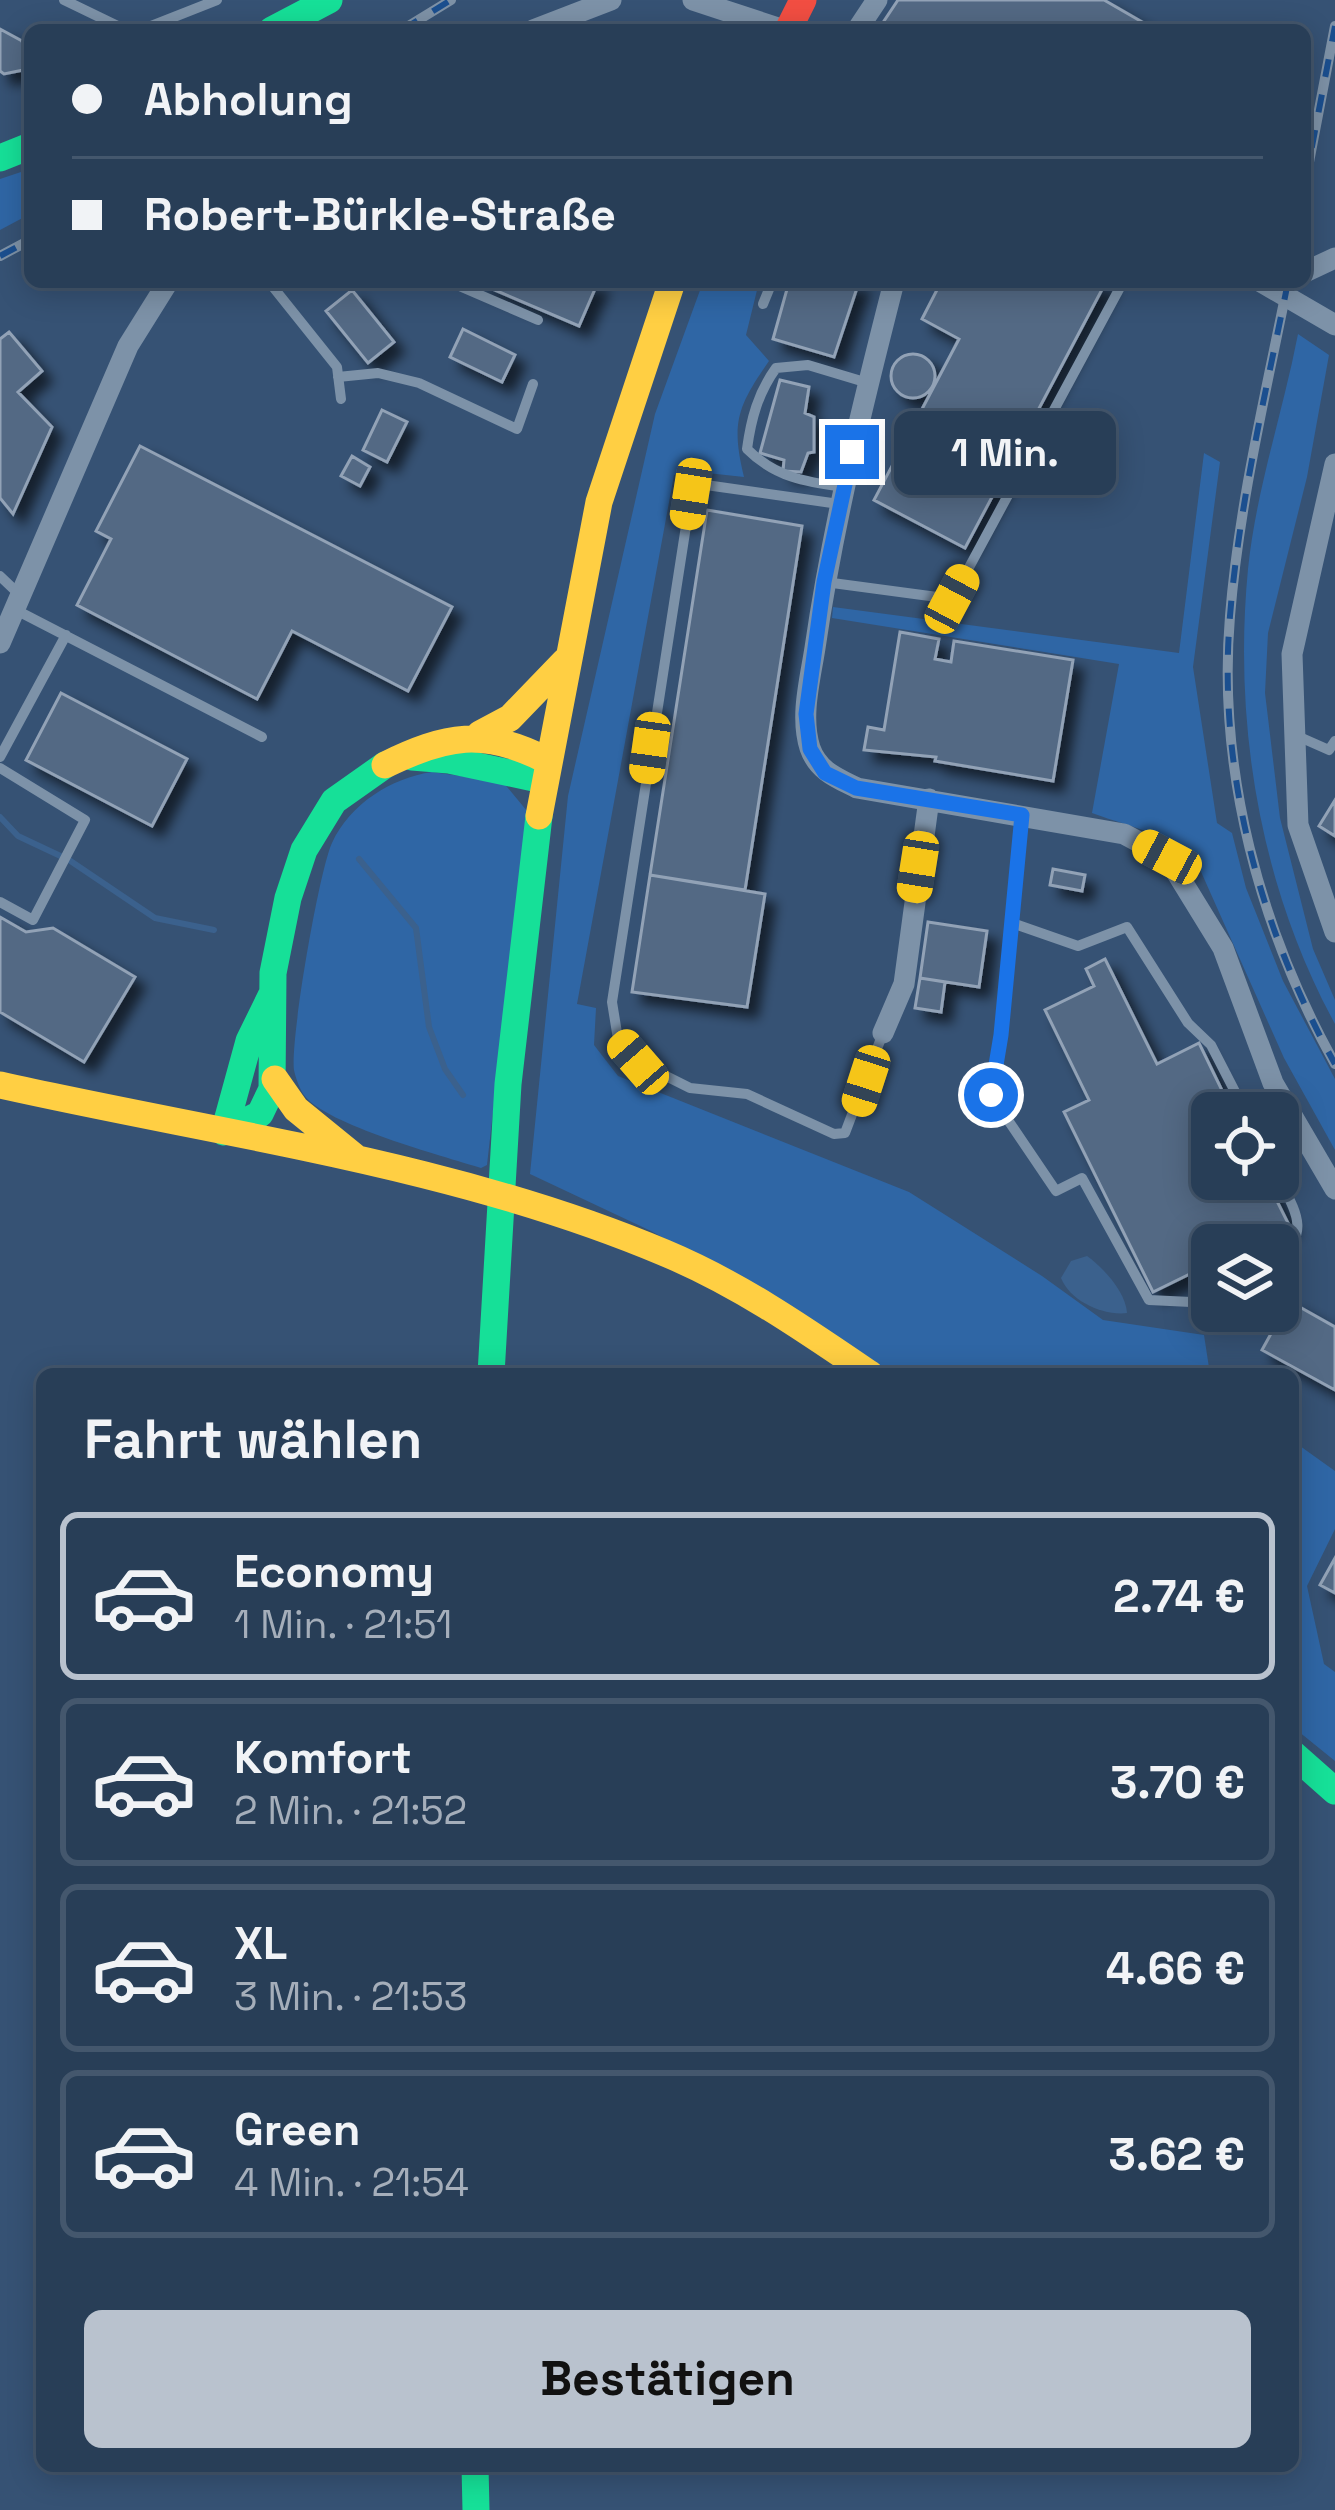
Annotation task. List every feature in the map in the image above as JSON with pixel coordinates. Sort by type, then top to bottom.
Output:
[{"type":"main road","points":[[283,24],[328,0]]},
{"type":"main road","points":[[491,1368],[508,1084],[545,770],[599,502],[670,288]]},
{"type":"main road","points":[[224,1132],[250,1123],[266,1108],[275,1079],[271,996],[284,920],[300,862],[325,812],[362,777],[442,741],[481,734],[510,718],[565,662]]},
{"type":"main road","points":[[481,734],[507,740],[545,770]]},
{"type":"main road","points":[[404,756],[545,770]]},
{"type":"main road","points":[[224,1132],[249,1041],[271,996]]},
{"type":"main road","points":[[275,1079],[296,1109],[355,1157]]},
{"type":"main road","points":[[0,1085],[355,1157],[548,1206],[718,1277],[862,1368]]},
{"type":"main road","points":[[1299,1759],[1335,1791]]},
{"type":"main road","points":[[475,2472],[476,2510]]},
{"type":"street","points":[[549,24],[611,0]]},
{"type":"street","points":[[693,0],[720,3],[771,24]]},
{"type":"street","points":[[0,643],[128,346],[164,288]]},
{"type":"street","points":[[892,288],[824,582],[806,714],[810,749],[825,773],[856,788],[1124,834],[1167,857],[1223,948],[1273,1083],[1335,1189]]},
{"type":"street","points":[[1277,288],[1335,325]]},
{"type":"street","points":[[1335,464],[1292,654],[1298,825],[1335,932]]},
{"type":"street","points":[[883,1033],[904,984],[929,799]]},
{"type":"lane","points":[[64,0],[114,24]]},
{"type":"lane","points":[[156,24],[217,0]]},
{"type":"lane","points":[[274,288],[337,367],[341,399]]},
{"type":"lane","points":[[464,288],[538,320]]},
{"type":"lane","points":[[763,304],[770,288]]},
{"type":"lane","points":[[824,582],[952,599],[1120,288]]},
{"type":"lane","points":[[841,495],[764,466],[747,449],[750,424],[764,385],[776,368],[808,364],[868,383]]},
{"type":"lane","points":[[338,377],[378,373],[419,383],[517,429],[532,384]]},
{"type":"lane","points":[[841,495],[699,484],[691,494],[612,1002],[618,1039],[638,1062],[689,1088],[747,1094],[834,1134],[845,1133],[854,1117],[883,1033]]},
{"type":"lane","points":[[0,576],[17,602],[65,634],[262,737]]},
{"type":"lane","points":[[0,757],[65,634]]},
{"type":"lane","points":[[1295,735],[1330,750],[1335,741]]},
{"type":"lane","points":[[0,768],[85,820],[33,920],[0,902]]},
{"type":"lane","points":[[1022,815],[991,1095],[1056,1191],[1082,1178],[1149,1300],[1191,1303]]},
{"type":"lane","points":[[1012,923],[1078,946],[1127,927],[1188,1023],[1211,1045],[1235,1092]]},
{"type":"shaded area","points":[[24,171],[24,217],[0,230],[0,179]]},
{"type":"shaded area","points":[[701,288],[758,288],[746,335],[769,361],[740,416],[738,443],[744,477],[689,471],[674,475],[577,1004],[596,1008],[594,1045],[618,1076],[909,1192],[1103,1320],[1204,1335],[1209,1368],[879,1368],[809,1318],[651,1231],[530,1174],[568,796],[655,414]]},
{"type":"shaded area","points":[[1298,334],[1329,355],[1307,477],[1268,633],[1265,693],[1280,818],[1313,949],[1335,1000],[1335,1024],[1309,971],[1271,861],[1249,745],[1245,686],[1244,628],[1252,539]]},
{"type":"shaded area","points":[[1204,453],[1220,462],[1193,667],[1217,823],[1232,833],[1246,888],[1283,981],[1335,1079],[1335,1150],[1284,1058],[1198,865],[1161,838],[1092,813],[1119,664],[832,618],[833,607],[1179,653]]},
{"type":"shaded area","points":[[432,772],[503,782],[527,811],[487,1165],[481,1168],[336,1117],[304,1095],[294,1070],[307,956],[332,843],[349,816],[373,795]]},
{"type":"shaded area","points":[[1087,1256],[1113,1282],[1127,1313],[1088,1305],[1065,1286],[1061,1278],[1071,1261]]},
{"type":"shaded area","points":[[1299,1445],[1335,1471],[1335,1529],[1307,1586],[1324,1664],[1335,1672],[1335,1761],[1299,1732]]},
{"type":"building","points":[[898,0],[1104,0],[1146,24],[882,24]]},
{"type":"building","points":[[0,29],[22,41],[24,70],[0,71]]},
{"type":"building","points":[[490,288],[595,288],[579,326]]},
{"type":"building","points":[[787,288],[857,288],[834,357],[773,339]]},
{"type":"building","points":[[938,288],[1103,288],[965,548],[874,500],[959,339],[922,319]]},
{"type":"building","points":[[352,290],[394,342],[368,363],[326,311]]},
{"type":"building","points":[[463,329],[515,355],[502,382],[450,357]]},
{"type":"building","points":[[9,332],[42,371],[18,392],[52,427],[13,514],[0,498],[0,339]]},
{"type":"building","points":[[913,354],[929,360],[935,376],[929,392],[913,398],[897,392],[891,376],[897,360]]},
{"type":"building","points":[[780,380],[809,387],[805,413],[814,417],[814,452],[808,453],[801,472],[783,471],[784,460],[760,453]]},
{"type":"building","points":[[382,410],[407,422],[387,462],[363,450]]},
{"type":"building","points":[[140,446],[452,607],[408,691],[292,631],[257,699],[77,605],[111,539],[96,531]]},
{"type":"building","points":[[352,456],[370,467],[360,486],[341,476]]},
{"type":"building","points":[[707,510],[802,526],[745,890],[650,875]]},
{"type":"building","points":[[900,632],[939,639],[935,659],[951,662],[954,641],[1073,660],[1053,781],[935,761],[936,757],[864,750],[868,727],[884,730]]},
{"type":"building","points":[[61,693],[187,759],[152,826],[26,760]]},
{"type":"building","points":[[1335,800],[1335,836],[1319,826]]},
{"type":"building","points":[[1053,869],[1085,875],[1082,891],[1050,885]]},
{"type":"building","points":[[650,875],[765,894],[747,1007],[632,992]]},
{"type":"building","points":[[0,917],[26,932],[53,928],[135,977],[84,1062],[0,1012]]},
{"type":"building","points":[[928,922],[987,931],[979,987],[920,978]]},
{"type":"building","points":[[1105,959],[1157,1064],[1199,1043],[1223,1092],[1191,1092],[1191,1200],[1276,1200],[1288,1224],[1191,1224],[1191,1273],[1153,1292],[1064,1112],[1089,1100],[1045,1010],[1094,986],[1086,969]]},
{"type":"building","points":[[920,978],[945,982],[941,1012],[915,1008]]},
{"type":"building","points":[[1299,1307],[1335,1327],[1335,1390],[1262,1350],[1272,1332],[1299,1332]]},
{"type":"building","points":[[1335,1558],[1335,1593],[1320,1585]]},
{"type":"waterway","points":[[0,817],[18,836],[69,860],[155,918],[214,930]]},
{"type":"waterway","points":[[359,859],[416,928],[429,1027],[445,1069],[463,1095]]},
{"type":"railway","points":[[412,24],[451,0]]},
{"type":"railway","points":[[1311,152],[1335,26]]},
{"type":"railway","points":[[0,256],[24,243]]},
{"type":"railway","points":[[1287,288],[1234,574],[1230,732],[1238,790],[1265,904],[1308,1012],[1335,1064]]},
{"type":"traffic: fast","points":[[283,24],[329,0]]},
{"type":"traffic: fast","points":[[0,158],[24,148]]},
{"type":"traffic: fast","points":[[412,757],[543,780]]},
{"type":"traffic: fast","points":[[271,996],[249,1041],[224,1132],[260,1114],[272,1089],[273,973],[288,898],[304,850],[334,801],[385,765]]},
{"type":"traffic: fast","points":[[491,1368],[508,1084],[539,816]]},
{"type":"traffic: fast","points":[[1299,1759],[1335,1791]]},
{"type":"traffic: fast","points":[[475,2472],[476,2510]]},
{"type":"traffic: slow","points":[[539,816],[599,502],[670,288]]},
{"type":"traffic: slow","points":[[480,734],[510,718],[564,662]]},
{"type":"traffic: slow","points":[[385,765],[427,747],[465,739],[503,743],[546,760]]},
{"type":"traffic: slow","points":[[275,1079],[296,1109],[355,1157]]},
{"type":"traffic: slow","points":[[0,1085],[337,1154],[585,1222],[719,1279],[861,1368]]},
{"type":"traffic: jam","points":[[791,24],[803,0]]},
{"type":"route","points":[[852,452],[824,582],[806,714],[810,749],[825,773],[856,788],[1022,815],[991,1095]]}]
